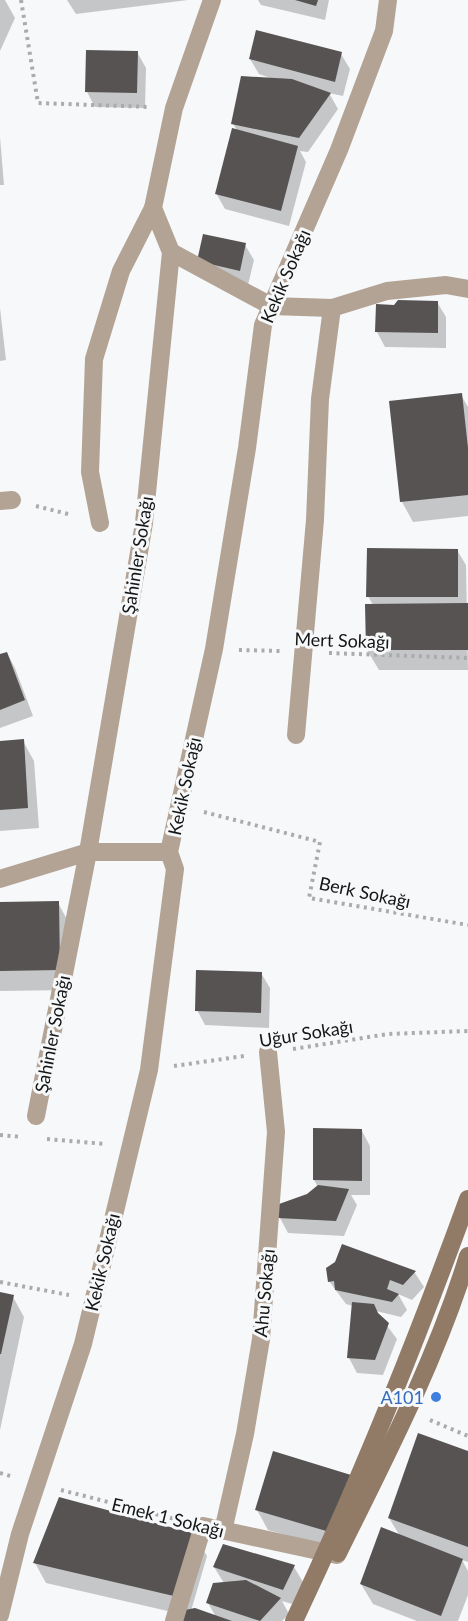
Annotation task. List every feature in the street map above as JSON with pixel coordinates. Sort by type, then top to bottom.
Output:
[{"type":"street","points":[[100,523],[90,472],[94,359],[121,270],[153,208],[174,108],[212,0]]},
{"type":"street","name":"Kekik Sokağı","points":[[0,1615],[20,1534],[82,1344],[149,1070],[175,869],[170,852],[214,649],[248,448],[263,326],[339,150],[384,31],[388,0]]},
{"type":"street","name":"Şahinler Sokağı","points":[[36,1116],[88,852],[144,522],[171,252],[153,208]]},
{"type":"street","points":[[171,252],[272,306],[333,308],[387,291],[446,285],[468,289]]},
{"type":"street","points":[[296,735],[315,520],[320,399],[333,308]]},
{"type":"street","points":[[0,879],[88,852],[170,852]]},
{"type":"street","name":"Ahu Sokağı","points":[[223,1531],[245,1434],[261,1339],[276,1132],[268,1052]]},
{"type":"street","points":[[307,1621],[433,1296],[468,1199]]},
{"type":"street","points":[[294,1621],[408,1411],[454,1300],[468,1256]]},
{"type":"street","points":[[174,1621],[203,1526]]},
{"type":"street","name":"Emek 1 Sokağı","points":[[203,1526],[332,1553]]},
{"type":"path","points":[[21,0],[38,104],[174,108]]},
{"type":"path","name":"Mert Sokağı","points":[[214,649],[468,658]]},
{"type":"path","name":"Berk Sokağı","points":[[180,806],[320,842],[309,898],[468,925]]},
{"type":"path","name":"Uğur Sokağı","points":[[149,1070],[388,1034],[468,1031]]},
{"type":"path","points":[[0,1135],[24,1137]]},
{"type":"path","points":[[35,1138],[130,1146]]},
{"type":"path","points":[[0,1282],[93,1300]]},
{"type":"path","points":[[408,1411],[468,1436]]},
{"type":"path","name":"Emek 1 Sokağı","points":[[0,1473],[203,1526]]},
{"type":"building","points":[[295,0],[318,0],[316,6]]},
{"type":"building","points":[[256,30],[342,52],[335,82],[249,59]]},
{"type":"building","points":[[86,50],[138,51],[137,93],[85,92]]},
{"type":"building","points":[[241,76],[292,79],[331,93],[299,138],[231,124]]},
{"type":"building","points":[[232,128],[298,146],[281,211],[215,194]]},
{"type":"building","points":[[203,234],[246,243],[240,271],[197,261]]},
{"type":"building","points":[[398,300],[438,301],[438,333],[375,332],[376,304],[394,305]]},
{"type":"building","points":[[462,393],[468,448],[468,495],[400,502],[389,401]]},
{"type":"building","points":[[367,548],[458,549],[458,597],[366,597]]},
{"type":"building","points":[[468,603],[468,650],[366,650],[365,604]]},
{"type":"building","points":[[7,652],[25,700],[0,710],[0,654]]},
{"type":"building","points":[[24,739],[28,808],[0,810],[0,741]]},
{"type":"building","points":[[59,901],[60,970],[0,971],[0,902]]},
{"type":"building","points":[[196,970],[262,972],[261,1013],[195,1011]]},
{"type":"building","points":[[313,1128],[362,1129],[362,1181],[313,1180]]},
{"type":"building","points":[[318,1185],[349,1189],[336,1221],[278,1218],[279,1204],[307,1194]]},
{"type":"building","points":[[342,1244],[416,1271],[403,1285],[390,1280],[387,1289],[399,1294],[392,1302],[335,1290],[334,1281],[328,1282],[326,1268],[335,1262]]},
{"type":"building","points":[[0,1292],[14,1295],[1,1354],[0,1354]]},
{"type":"building","points":[[352,1302],[374,1304],[378,1313],[389,1323],[375,1360],[347,1358]]},
{"type":"building","points":[[418,1433],[468,1451],[468,1547],[388,1518]]},
{"type":"building","points":[[273,1451],[351,1475],[333,1533],[255,1510]]},
{"type":"building","points":[[59,1497],[196,1534],[178,1597],[33,1563]]},
{"type":"building","points":[[381,1527],[463,1559],[441,1616],[360,1584]]},
{"type":"building","points":[[223,1544],[295,1565],[283,1590],[213,1567]]},
{"type":"building","points":[[246,1580],[281,1598],[260,1621],[206,1603],[213,1583]]},
{"type":"building","points":[[195,1608],[232,1621],[182,1621],[185,1610]]},
{"type":"place","name":"A101","points":[[436,1397]]}]
